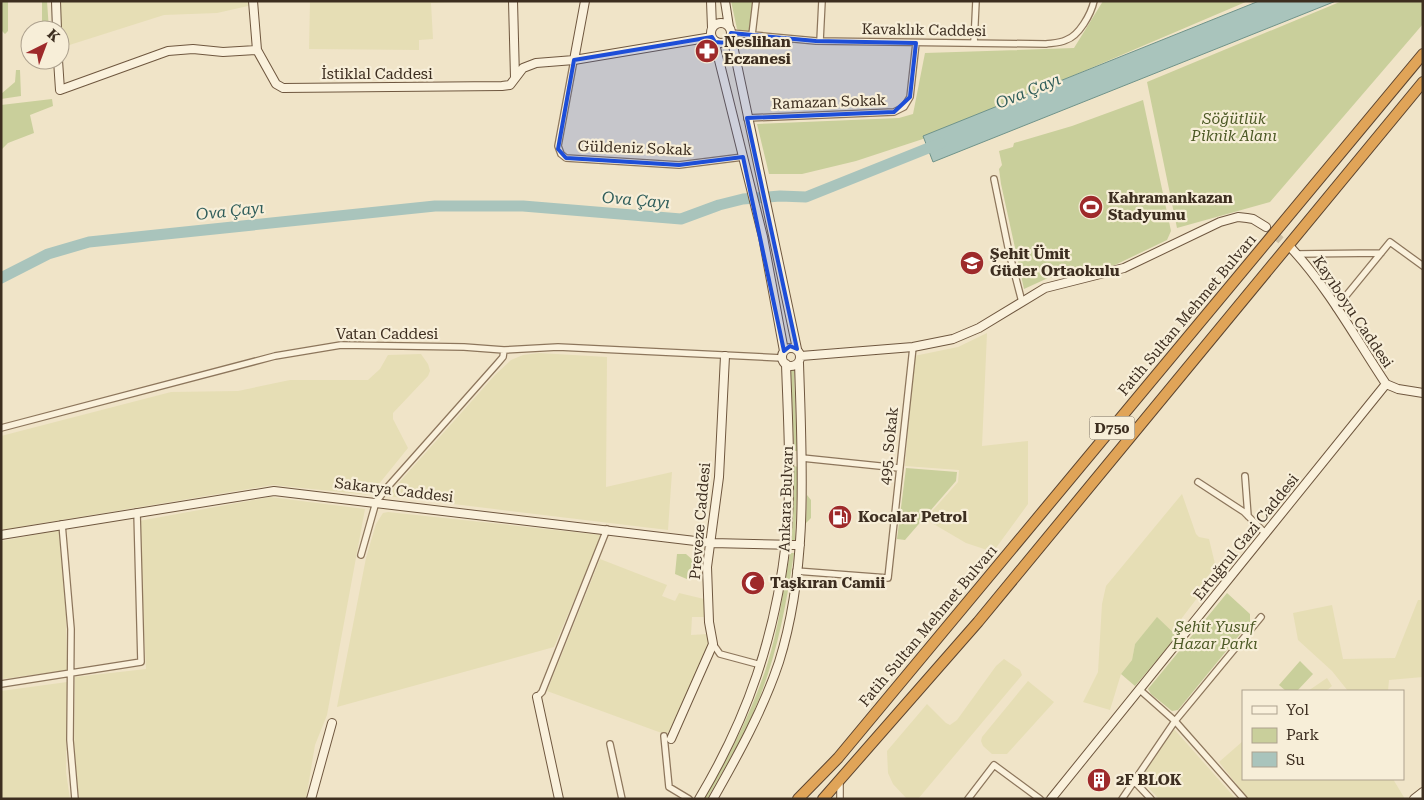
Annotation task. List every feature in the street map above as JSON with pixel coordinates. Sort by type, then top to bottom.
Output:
[{"type":"highway","name":"Fatih Sultan Mehmet Bulvarı","points":[[798,799],[838,758],[1423,54]]},
{"type":"highway","name":"D750","points":[[823,799],[978,622],[1423,82]]},
{"type":"street","points":[[56,1],[57,20]]},
{"type":"street","points":[[59,70],[60,90],[168,50],[193,49],[229,52],[257,50],[253,1]]},
{"type":"street","points":[[513,1],[515,78]]},
{"type":"street","points":[[574,60],[585,1]]},
{"type":"street","name":"Ankara Bulvarı","points":[[699,799],[743,716],[761,665],[785,544],[788,457],[784,358],[763,237],[713,39],[711,1]]},
{"type":"street","points":[[725,1],[747,118]]},
{"type":"street","points":[[752,35],[756,1]]},
{"type":"street","points":[[820,42],[822,1]]},
{"type":"street","points":[[974,43],[976,1]]},
{"type":"street","name":"Kavaklık Caddesi","points":[[731,32],[820,42],[1046,44],[1067,40],[1075,34],[1092,8],[1094,1]]},
{"type":"street","points":[[712,28],[720,23],[731,32]]},
{"type":"street","points":[[713,39],[723,44],[731,32]]},
{"type":"street","name":"İstiklal Caddesi","points":[[257,50],[276,84],[283,88],[502,86],[510,85],[528,65],[713,39]]},
{"type":"street","name":"Ramazan Sokak","points":[[747,118],[894,112],[904,107],[910,97],[916,43]]},
{"type":"street","name":"Güldeniz Sokak","points":[[574,60],[558,143],[559,152],[566,158],[679,165],[743,157]]},
{"type":"street","name":"Ankara Bulvarı","points":[[713,799],[741,749],[772,682],[785,639],[800,545],[802,458],[799,356],[760,169],[747,118]]},
{"type":"street","points":[[994,179],[1008,252],[1022,302]]},
{"type":"street","points":[[799,356],[794,366],[784,358],[789,348],[799,356],[913,347],[939,343],[964,335],[1055,283],[1124,268],[1229,219],[1238,217],[1253,219],[1266,227]]},
{"type":"street","points":[[1336,308],[1390,242],[1423,266]]},
{"type":"street","points":[[1294,251],[1381,253]]},
{"type":"street","name":"Kayıboyu Caddesi","points":[[1294,251],[1336,308],[1386,384],[1398,389],[1423,393]]},
{"type":"street","name":"Vatan Caddesi","points":[[1,428],[308,349],[341,345],[396,345],[504,350],[558,347],[784,358]]},
{"type":"street","name":"495. Sokak","points":[[796,571],[888,578],[913,347]]},
{"type":"street","points":[[361,556],[376,502],[436,430],[503,357],[504,350]]},
{"type":"street","name":"Preveze Caddesi","points":[[667,738],[713,644],[707,579],[719,477],[725,356]]},
{"type":"street","name":"Ertuğrul Gazi Caddesi","points":[[1051,799],[1386,384]]},
{"type":"street","points":[[788,457],[899,468]]},
{"type":"street","points":[[1245,476],[1248,516]]},
{"type":"street","points":[[1198,482],[1248,516],[1266,534]]},
{"type":"street","name":"Sakarya Caddesi","points":[[1,535],[137,512],[213,502],[264,491],[296,492],[712,543],[800,545]]},
{"type":"street","points":[[1,684],[141,662],[137,512]]},
{"type":"street","points":[[62,524],[71,629],[70,748],[75,799]]},
{"type":"street","points":[[559,799],[538,697],[607,530]]},
{"type":"street","points":[[1122,799],[1175,721],[1261,616]]},
{"type":"street","points":[[713,644],[720,654],[761,665]]},
{"type":"street","points":[[1140,690],[1175,721],[1244,799]]},
{"type":"street","points":[[311,799],[332,723]]},
{"type":"street","points":[[667,738],[669,787],[689,799]]},
{"type":"street","points":[[610,744],[622,799]]},
{"type":"street","points":[[968,799],[994,765],[1040,799]]},
{"type":"street","points":[[840,781],[840,799]]},
{"type":"street","points":[[1134,782],[1151,799]]},
{"type":"street","points":[[1414,799],[1423,792]]},
{"type":"highlighted area","points":[[731,33],[816,41],[916,43],[910,97],[894,112],[747,118],[797,349],[790,346],[784,351],[743,157],[679,165],[566,158],[558,149],[574,60],[712,37],[715,42],[727,43]]},
{"type":"shaded area","points":[[56,1],[248,1],[248,6],[217,13],[164,15],[70,45],[70,20],[58,20]]},
{"type":"shaded area","points":[[310,1],[472,1],[431,3],[433,39],[419,40],[419,50],[309,49]]},
{"type":"shaded area","points":[[987,333],[982,446],[1028,441],[1028,504],[993,552],[966,543],[925,519],[958,482],[959,470],[905,466],[914,356],[958,347]]},
{"type":"shaded area","points":[[539,353],[607,357],[606,487],[672,472],[668,530],[387,496],[495,375],[511,360],[523,355]]},
{"type":"shaded area","points":[[421,354],[428,364],[430,371],[428,376],[393,413],[393,419],[408,448],[370,495],[273,485],[1,530],[1,436],[171,392],[238,391],[290,380],[368,380],[380,369],[388,355]]},
{"type":"shaded area","points":[[1182,494],[1196,534],[1199,537],[1209,539],[1217,572],[1172,631],[1157,618],[1135,644],[1132,660],[1121,674],[1110,710],[1083,702],[1098,672],[1102,604],[1106,586]]},
{"type":"shaded area","points":[[270,497],[365,509],[327,715],[315,745],[306,799],[79,799],[74,760],[75,677],[146,669],[139,521]]},
{"type":"shaded area","points":[[383,513],[602,535],[554,647],[337,707],[366,558],[376,524]]},
{"type":"shaded area","points":[[59,530],[66,614],[67,670],[3,679],[2,541]]},
{"type":"shaded area","points":[[600,559],[667,585],[662,596],[675,601],[679,593],[704,599],[706,617],[692,617],[691,635],[708,634],[710,645],[667,735],[547,691]]},
{"type":"shaded area","points":[[1418,600],[1423,600],[1423,677],[1389,680],[1388,690],[1347,690],[1332,671],[1298,640],[1293,613],[1332,605],[1343,659],[1395,658]]},
{"type":"shaded area","points":[[1004,659],[1020,670],[1022,675],[918,799],[907,799],[893,784],[888,773],[887,751],[927,704],[946,723],[950,725],[957,720],[996,666]]},
{"type":"shaded area","points":[[1327,678],[1332,686],[1327,690],[1309,690]]},
{"type":"shaded area","points":[[1028,681],[1054,702],[1007,754],[992,754],[983,746],[982,737]]},
{"type":"shaded area","points":[[67,682],[66,772],[70,799],[1,799],[1,691]]},
{"type":"shaded area","points":[[1174,729],[1236,799],[1159,799],[1140,779]]},
{"type":"shaded area","points":[[1242,742],[1242,780],[1394,780],[1405,799],[1248,799],[1219,762]]},
{"type":"green space","points":[[2,1],[8,1],[8,31],[5,34],[2,31]]},
{"type":"green space","points":[[42,1],[47,1],[48,20],[42,20]]},
{"type":"green space","points":[[731,1],[753,1],[749,31],[752,35],[737,29]]},
{"type":"green space","points":[[1103,1],[1248,1],[932,136],[856,161],[802,174],[769,174],[757,124],[899,118],[913,114],[925,53],[1074,48]]},
{"type":"green space","name":"Söğütlük Piknik Alanı","points":[[1342,1],[1423,1],[1423,24],[1270,202],[1177,228],[1147,82]]},
{"type":"green space","points":[[16,70],[20,70],[21,96],[1,99],[1,94],[15,82]]},
{"type":"green space","points":[[52,99],[53,106],[30,115],[34,133],[8,143],[1,150],[1,105]]},
{"type":"green space","points":[[1143,100],[1171,231],[1167,240],[1115,265],[1048,278],[1024,289],[1001,184],[999,169],[1002,165],[999,151],[1013,147],[1014,143],[1072,126]]},
{"type":"green space","points":[[791,370],[794,370],[797,451],[794,451]]},
{"type":"green space","points":[[794,466],[798,467],[795,540],[791,540]]},
{"type":"green space","points":[[906,468],[957,472],[956,481],[905,540],[897,539]]},
{"type":"green space","points":[[807,495],[811,500],[811,518],[806,523]]},
{"type":"green space","points":[[790,553],[794,553],[784,614],[762,692],[738,745],[707,799],[704,799],[739,734],[767,665],[775,637]]},
{"type":"green space","points":[[677,554],[686,554],[694,561],[693,577],[689,580],[675,574]]},
{"type":"green space","name":"Şehit Yusuf Hazar Parkı","points":[[1227,593],[1250,614],[1250,622],[1178,710],[1172,711],[1151,694],[1148,689]]},
{"type":"green space","points":[[1157,617],[1177,636],[1135,686],[1121,674],[1132,660],[1135,644]]},
{"type":"green space","points":[[1300,661],[1313,674],[1298,690],[1285,690],[1279,685]]},
{"type":"water","points":[[1259,1],[1336,1],[933,162],[923,136]]},
{"type":"waterway","name":"Ova Çayı","points":[[1,278],[48,254],[89,242],[435,206],[523,206],[681,219],[719,205],[743,199],[780,196],[806,197],[941,143]]},
{"type":"tunnel","points":[[1266,227],[1291,249]]},
{"type":"place","name":"Neslihan Eczanesi","points":[[707,51]]},
{"type":"place","name":"Kahramankazan Stadyumu","points":[[1091,207]]},
{"type":"place","name":"Şehit Ümit Güder Ortaokulu","points":[[972,263]]},
{"type":"place","name":"Kocalar Petrol","points":[[840,517]]},
{"type":"place","name":"Taşkıran Camii","points":[[753,583]]},
{"type":"place","name":"2F BLOK","points":[[1099,780]]}]
